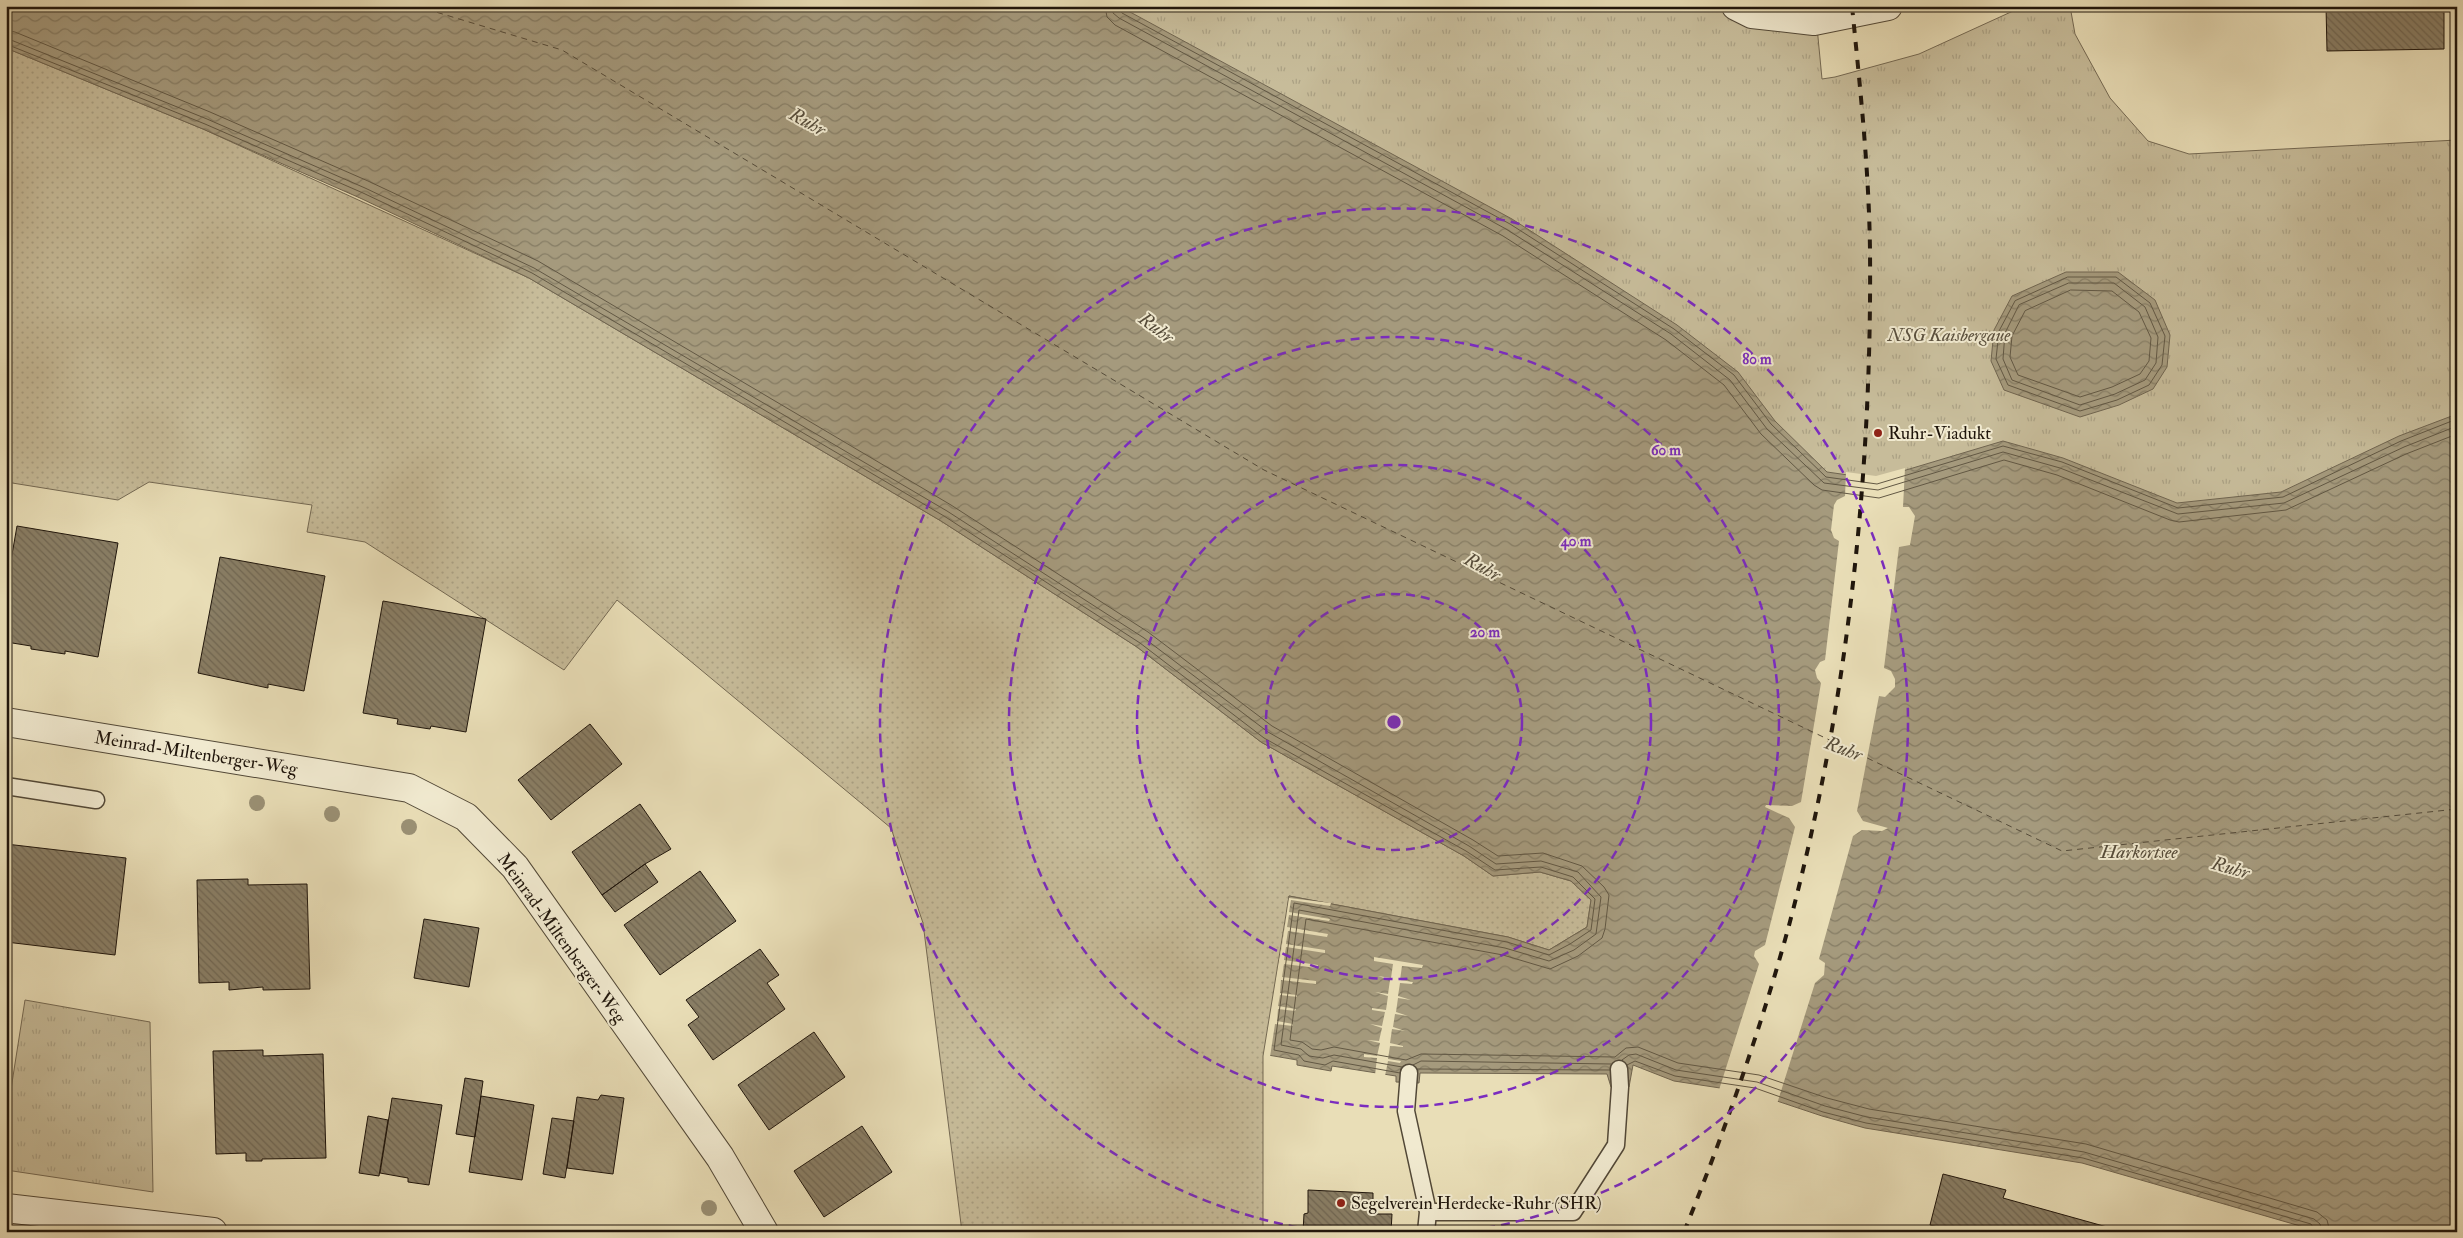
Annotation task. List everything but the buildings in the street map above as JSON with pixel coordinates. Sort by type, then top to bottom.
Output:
[{"type":"street","points":[[1736,6],[1752,14],[1814,21],[1888,6]]},
{"type":"street","name":"Meinrad-Miltenberger-Weg","points":[[6,722],[408,788],[466,817],[515,867],[720,1157],[764,1232]]},
{"type":"street","points":[[6,1208],[176,1226],[213,1232]]},
{"type":"lane","points":[[6,786],[96,800]]},
{"type":"lane","points":[[1428,1212],[1573,1212],[1616,1145],[1620,1087],[1619,1068]]},
{"type":"lane","points":[[1409,1073],[1406,1111],[1428,1212],[1426,1232]]},
{"type":"green space","name":"NSG Kaisbergaue","points":[[892,6],[1815,6],[1822,79],[1919,54],[2024,6],[2070,6],[2075,34],[2110,98],[2148,141],[2189,154],[2457,140],[2457,592],[2072,631]]},
{"type":"green space","points":[[6,48],[203,129],[529,278],[941,521],[1137,647],[1261,742],[1464,856],[1493,876],[1540,872],[1571,881],[1591,900],[1587,927],[1549,950],[1508,937],[1289,896],[1263,1056],[1263,1232],[962,1232],[923,923],[891,828],[617,600],[564,670],[365,542],[307,532],[312,505],[149,482],[118,500],[6,482]]},
{"type":"green space","points":[[25,1000],[150,1022],[153,1192],[6,1170],[6,1121]]},
{"type":"water","points":[[6,6],[1119,6],[1512,219],[1677,325],[1738,372],[1775,421],[1827,472],[1876,479],[2003,441],[2063,458],[2177,503],[2281,492],[2399,436],[2457,414],[2457,1232],[2321,1232],[2082,1163],[1865,1128],[1753,1093],[1674,1081],[1633,1065],[1629,1087],[1611,1087],[1607,1074],[1420,1073],[1419,1083],[1396,1082],[1396,1076],[1332,1066],[1331,1071],[1297,1065],[1297,1060],[1268,1055],[1289,896],[1508,937],[1549,950],[1587,927],[1591,900],[1571,881],[1540,872],[1493,876],[1464,856],[1261,742],[1137,647],[941,521],[529,278],[360,198],[203,129],[6,48]]},
{"type":"water","points":[[2066,272],[2118,272],[2155,300],[2170,335],[2167,367],[2153,389],[2119,405],[2080,417],[2004,390],[1991,361],[1994,330],[2012,296]]},
{"type":"pier","points":[[1905,468],[1903,507],[1909,507],[1915,516],[1910,545],[1899,547],[1884,668],[1891,671],[1895,679],[1895,687],[1885,697],[1879,696],[1857,811],[1863,821],[1888,828],[1882,831],[1862,830],[1853,836],[1819,959],[1825,963],[1824,975],[1815,983],[1777,1104],[1753,1096],[1716,1090],[1719,1090],[1759,964],[1754,956],[1755,951],[1765,945],[1795,827],[1789,818],[1765,807],[1766,805],[1792,806],[1801,802],[1821,683],[1817,678],[1815,670],[1820,662],[1825,660],[1839,541],[1834,538],[1831,530],[1834,505],[1837,500],[1845,496],[1846,472],[1876,476]]},
{"type":"pier","points":[[1289,898],[1331,903],[1330,906],[1291,900],[1289,912],[1330,919],[1329,921],[1289,915],[1287,927],[1328,934],[1327,937],[1288,931],[1286,944],[1325,950],[1325,953],[1286,947],[1284,960],[1318,965],[1317,968],[1284,964],[1282,977],[1316,981],[1316,984],[1281,980],[1280,993],[1297,995],[1297,997],[1280,995],[1278,1006],[1296,1009],[1295,1011],[1278,1009],[1277,1021],[1293,1024],[1293,1026],[1275,1024],[1270,1057],[1265,1056]]},
{"type":"pier","points":[[1374,957],[1423,965],[1422,968],[1402,966],[1400,980],[1413,982],[1412,984],[1400,983],[1398,996],[1411,1000],[1398,998],[1396,1012],[1408,1016],[1395,1014],[1393,1027],[1405,1031],[1392,1029],[1390,1043],[1403,1047],[1390,1046],[1388,1059],[1401,1061],[1400,1063],[1388,1061],[1385,1076],[1375,1075],[1377,1058],[1364,1057],[1364,1054],[1377,1056],[1380,1043],[1367,1040],[1379,1041],[1382,1028],[1370,1024],[1382,1026],[1385,1012],[1372,1010],[1372,1008],[1386,1010],[1388,996],[1375,992],[1388,994],[1390,980],[1378,976],[1391,978],[1393,964],[1374,961]]},
{"type":"ferry route","points":[[416,6],[562,50],[1264,470],[2062,851],[2457,809]]},
{"type":"railway","points":[[1684,1232],[1740,1082],[1766,1005],[1788,929],[1809,846],[1826,762],[1852,593],[1866,422],[1870,251],[1864,128],[1852,6]]},
{"type":"place","name":"Ruhr-Viadukt","points":[[1878,433]]},
{"type":"place","name":"Segelverein Herdecke-Ruhr (SHR)","points":[[1341,1203]]},
{"type":"water label","name":"Ruhr","points":[[808,121]]},
{"type":"water label","name":"Ruhr","points":[[1157,327]]},
{"type":"water label","name":"Ruhr","points":[[1483,566]]},
{"type":"water label","name":"Ruhr","points":[[1844,748]]},
{"type":"water label","name":"Harkortsee","points":[[2139,851]]},
{"type":"water label","name":"Ruhr","points":[[2231,867]]}]
